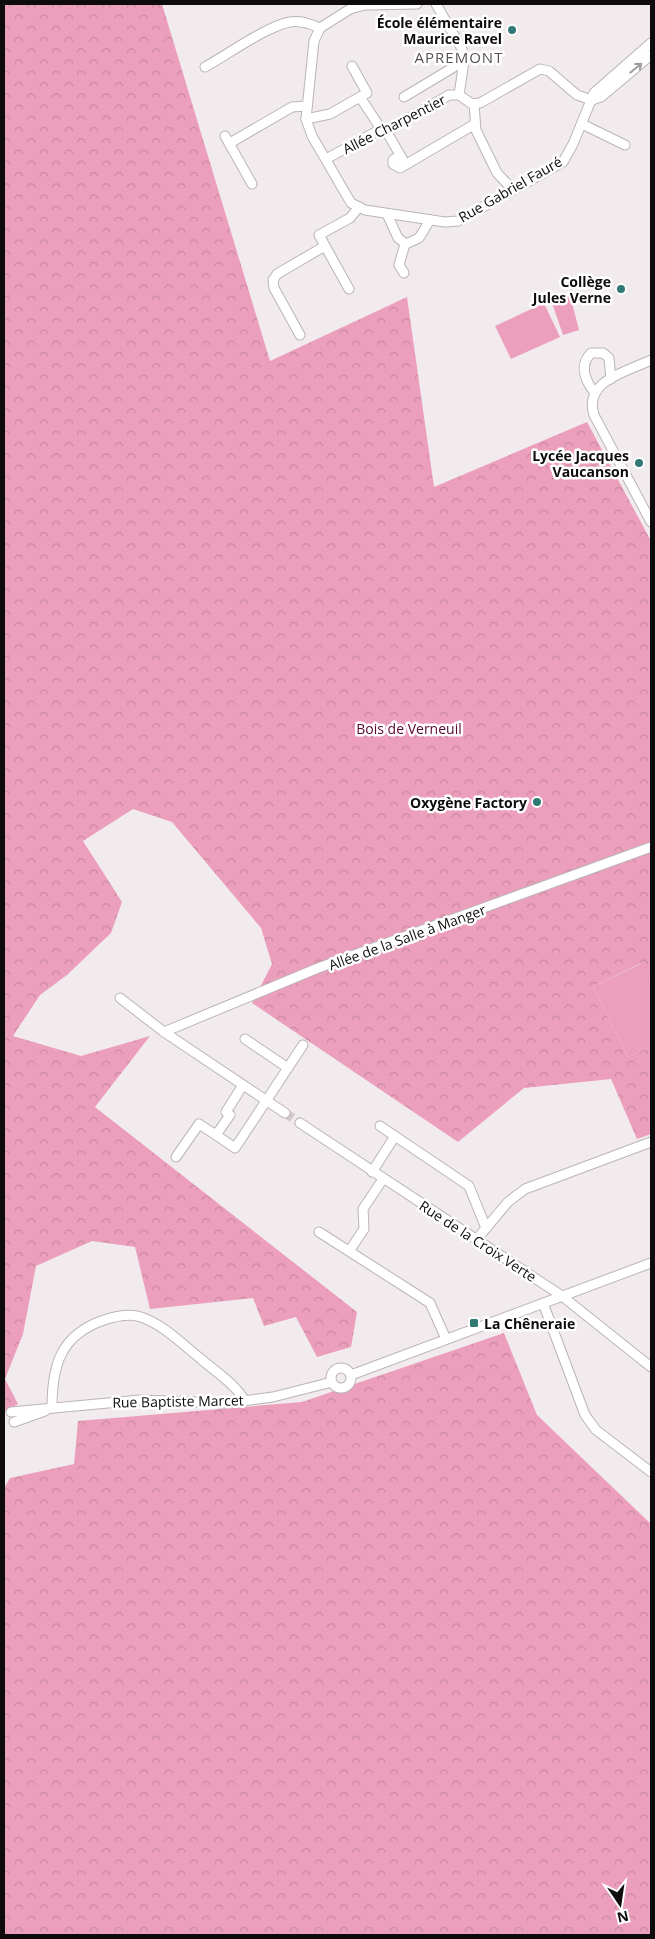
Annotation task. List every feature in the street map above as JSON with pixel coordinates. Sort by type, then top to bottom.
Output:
[{"type":"street","points":[[349,289],[319,235],[350,218],[359,207],[351,203],[312,136],[306,119],[314,41],[320,28],[350,8],[366,5],[418,4]]},
{"type":"street","points":[[436,4],[462,49],[464,62],[459,95]]},
{"type":"street","points":[[205,67],[273,28],[290,22],[306,22],[320,28]]},
{"type":"street","name":"Rue Gabriel Fauré","points":[[359,207],[387,214],[445,222],[458,220],[563,162],[582,124],[594,93],[651,44]]},
{"type":"street","points":[[512,190],[497,173],[476,130],[474,104],[480,103],[540,69],[549,71],[577,95],[592,100],[601,96],[651,55]]},
{"type":"street","points":[[404,96],[464,62]]},
{"type":"street","points":[[306,119],[330,114],[367,93],[352,66]]},
{"type":"street","name":"Allée Charpentier","points":[[326,159],[449,95],[459,95],[474,104]]},
{"type":"street","points":[[360,97],[406,164],[475,124]]},
{"type":"street","points":[[252,184],[228,140],[292,107],[307,106]]},
{"type":"street","points":[[582,124],[624,144]]},
{"type":"street","points":[[387,214],[398,238],[404,244]]},
{"type":"street","points":[[404,244],[419,238],[430,220]]},
{"type":"street","points":[[404,244],[399,265],[404,273]]},
{"type":"street","points":[[300,335],[274,288],[273,280],[276,274],[325,246]]},
{"type":"street","points":[[594,392],[586,380],[584,365],[591,353],[604,353],[609,358],[611,379]]},
{"type":"street","points":[[651,360],[602,384],[594,392],[591,402],[594,415],[651,522]]},
{"type":"street","name":"Allée de la Salle à Manger","points":[[164,1032],[318,968],[651,848]]},
{"type":"street","points":[[120,998],[164,1032],[285,1113]]},
{"type":"street","points":[[244,1039],[288,1068]]},
{"type":"street","points":[[176,1157],[199,1124],[235,1148],[303,1045]]},
{"type":"street","points":[[216,1135],[230,1115],[226,1112],[243,1085]]},
{"type":"street","name":"Rue de la Croix Verte","points":[[300,1123],[382,1179],[562,1296],[651,1367]]},
{"type":"street","points":[[380,1126],[469,1186],[486,1228]]},
{"type":"street","points":[[372,1172],[395,1136]]},
{"type":"street","points":[[476,1240],[508,1202],[525,1190],[651,1142]]},
{"type":"street","points":[[350,1250],[364,1229],[363,1209],[382,1179]]},
{"type":"street","points":[[319,1232],[350,1250],[430,1303],[446,1339]]},
{"type":"street","name":"Rue Baptiste Marcet","points":[[351,1375],[651,1263]]},
{"type":"street","points":[[543,1303],[586,1416],[596,1430],[651,1472]]},
{"type":"street","points":[[52,1408],[52,1380],[66,1346],[85,1328],[122,1315],[139,1316],[156,1323],[235,1388],[245,1401]]},
{"type":"street","name":"Rue Baptiste Marcet","points":[[338,1369],[346,1369],[351,1375],[350,1382],[345,1388],[337,1387],[332,1382],[332,1374],[338,1369]]},
{"type":"street","name":"Rue Baptiste Marcet","points":[[11,1412],[140,1400],[226,1403],[273,1397],[332,1382]]},
{"type":"street","name":"Rue Baptiste Marcet","points":[[14,1422],[52,1408]]},
{"type":"green space","name":"Bois de Verneuil","points":[[4,4],[162,4],[270,361],[407,297],[434,487],[587,422],[651,541],[651,982],[641,963],[593,987],[628,1057],[651,1046],[651,1134],[637,1139],[611,1079],[524,1088],[458,1142],[252,1003],[272,964],[261,928],[172,822],[133,809],[83,841],[122,902],[111,933],[67,975],[40,995],[13,1036],[81,1056],[150,1036],[95,1107],[357,1312],[351,1347],[317,1357],[296,1317],[264,1326],[253,1298],[150,1309],[135,1247],[92,1241],[36,1266],[23,1334],[5,1379],[18,1404],[4,1412]]},
{"type":"green space","points":[[570,295],[579,330],[563,335],[551,300]]},
{"type":"green space","points":[[544,303],[560,337],[511,359],[495,326]]},
{"type":"green space","points":[[642,963],[651,982],[651,1046],[628,1057],[593,987]]},
{"type":"green space","points":[[504,1333],[537,1415],[651,1524],[651,1935],[4,1935],[4,1488],[10,1478],[74,1464],[78,1421],[302,1402]]},
{"type":"tunnel","points":[[285,1113],[300,1123]]},
{"type":"place","name":"École élémentaire Maurice Ravel","points":[[512,30]]},
{"type":"place","name":"Collège Jules Verne","points":[[621,289]]},
{"type":"place","name":"Lycée Jacques Vaucanson","points":[[639,463]]},
{"type":"place","name":"Oxygène Factory","points":[[537,802]]},
{"type":"place","name":"La Chêneraie","points":[[474,1323]]},
{"type":"district","name":"APREMONT","points":[[459,57]]}]
